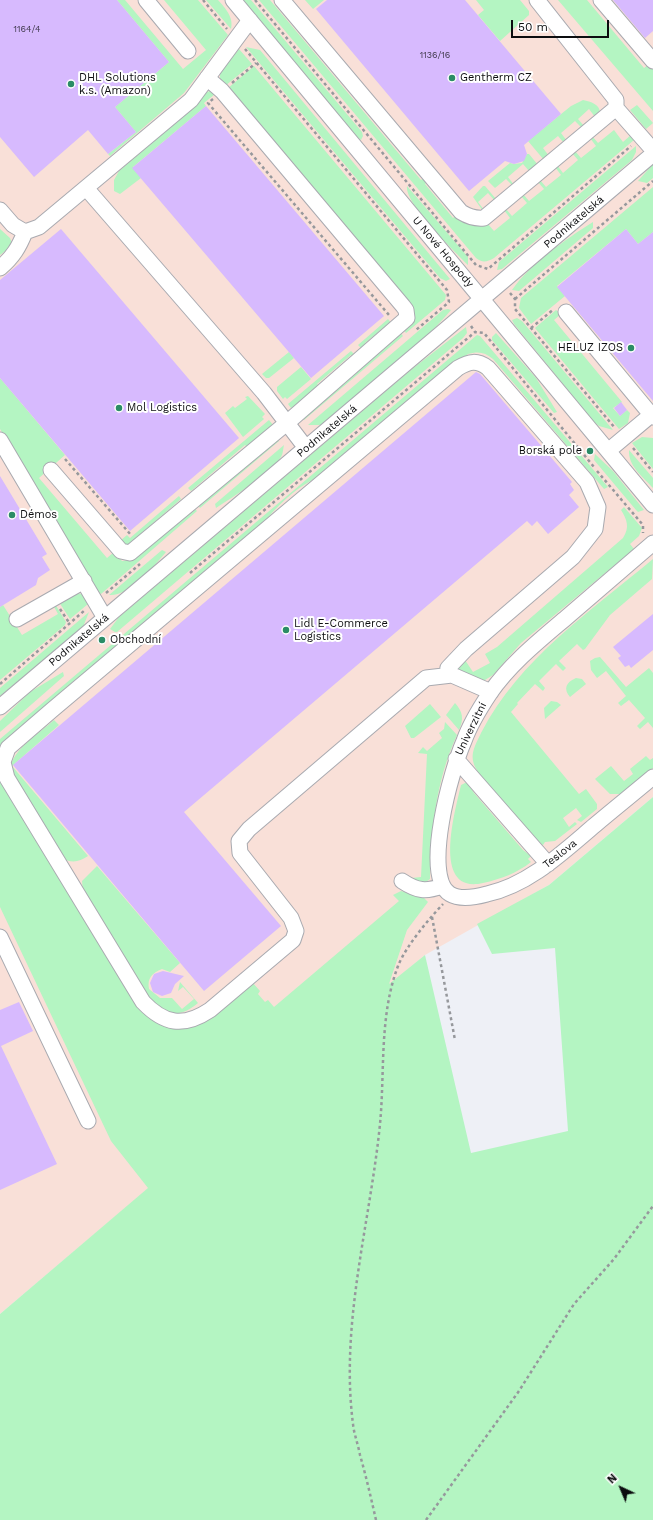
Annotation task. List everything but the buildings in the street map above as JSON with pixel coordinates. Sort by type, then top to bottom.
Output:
[{"type":"street","points":[[146,0],[188,51]]},
{"type":"street","name":"U Nové Hospody","points":[[233,0],[653,505]]},
{"type":"street","points":[[282,0],[461,212],[468,217],[476,219],[484,218],[616,108]]},
{"type":"street","points":[[537,0],[616,100],[616,108],[653,150]]},
{"type":"street","points":[[601,0],[653,61]]},
{"type":"street","points":[[0,210],[12,225],[24,232],[39,228],[191,100],[250,20]]},
{"type":"street","points":[[52,470],[121,551],[130,553],[288,422],[402,324],[406,318],[406,310],[222,91],[207,78]]},
{"type":"street","name":"Podnikatelská","points":[[0,707],[653,154]]},
{"type":"street","points":[[86,188],[288,422],[294,434],[306,448]]},
{"type":"street","points":[[0,268],[13,256],[20,246],[24,232]]},
{"type":"street","points":[[561,309],[652,416],[608,451]]},
{"type":"street","points":[[452,675],[448,668],[466,649],[573,557],[595,529],[598,507],[587,482],[488,368],[480,362],[469,362],[458,368],[422,398],[8,748],[3,762],[7,778],[143,1002],[155,1014],[175,1022],[197,1019],[210,1010],[293,940],[296,931],[291,918],[284,907],[240,853],[239,841],[248,829],[426,678],[452,675],[491,692]]},
{"type":"street","points":[[0,440],[105,618]]},
{"type":"street","name":"Univerzitní","points":[[447,891],[438,868],[440,831],[446,799],[456,759],[468,732],[491,692],[506,672],[534,645],[653,543]]},
{"type":"street","points":[[17,619],[84,581]]},
{"type":"street","points":[[456,759],[548,864]]},
{"type":"street","name":"Teslova","points":[[402,881],[414,889],[422,891],[447,891],[469,897],[501,890],[548,864],[653,777]]},
{"type":"street","points":[[0,937],[88,1121]]},
{"type":"path","points":[[203,0],[447,290],[449,302],[413,333]]},
{"type":"path","points":[[255,0],[476,264],[488,268],[642,137]]},
{"type":"path","points":[[256,63],[208,102],[389,316]]},
{"type":"path","points":[[515,299],[653,181]]},
{"type":"path","points":[[510,294],[515,299],[515,309],[653,472]]},
{"type":"path","points":[[531,328],[561,309]]},
{"type":"path","points":[[188,576],[475,332],[484,333],[638,518]]},
{"type":"path","points":[[65,458],[131,535],[137,530]]},
{"type":"path","points":[[0,684],[143,562]]},
{"type":"path","points":[[376,1520],[353,1424],[350,1366],[355,1291],[380,1126],[384,1070],[385,1018],[399,965],[447,891]]},
{"type":"path","points":[[432,916],[455,1040]]},
{"type":"path","points":[[426,1520],[519,1391],[574,1304],[614,1259],[653,1206]]},
{"type":"shaded area","points":[[0,0],[653,0],[653,797],[549,885],[425,955],[0,1314]]},
{"type":"green space","points":[[117,0],[125,0],[183,69],[206,50],[164,0],[198,0],[228,35],[184,93],[110,156],[108,154],[136,132],[115,107],[169,62]]},
{"type":"green space","points":[[206,0],[218,0],[221,3],[230,17],[232,25],[231,29]]},
{"type":"green space","points":[[243,0],[251,0],[362,132],[363,136],[361,140],[349,131]]},
{"type":"green space","points":[[259,0],[270,0],[421,180],[424,178],[427,182],[425,184],[453,218],[456,215],[487,223],[494,231],[510,218],[504,210],[506,209],[512,216],[527,203],[521,196],[523,194],[529,201],[544,189],[538,182],[540,180],[546,187],[561,175],[555,167],[557,165],[563,173],[578,160],[572,153],[575,151],[581,158],[596,146],[590,138],[592,136],[598,143],[614,130],[623,142],[631,135],[634,140],[494,258],[487,261],[480,261]]},
{"type":"green space","points":[[305,0],[324,0],[313,9]]},
{"type":"green space","points":[[476,0],[520,0],[529,11],[529,15],[500,41],[478,15],[484,10]]},
{"type":"green space","points":[[558,0],[587,0],[644,68],[648,65],[653,69],[653,111]]},
{"type":"green space","points":[[246,47],[260,50],[450,279],[446,281],[440,278]]},
{"type":"green space","points":[[239,49],[252,64],[225,86],[220,80],[220,73]]},
{"type":"green space","points":[[254,66],[446,295],[445,300],[406,333],[403,329],[411,321],[227,89]]},
{"type":"green space","points":[[210,91],[215,94],[204,103],[206,106],[133,167],[141,178],[120,194],[114,191],[114,180],[119,171],[191,110],[207,92]]},
{"type":"green space","points":[[583,100],[597,105],[600,113],[595,117],[589,109],[578,119],[584,126],[582,128],[575,121],[561,133],[567,141],[564,143],[558,136],[543,148],[549,156],[544,160],[528,141],[571,106]]},
{"type":"green space","points":[[637,105],[653,123],[646,129],[630,110]]},
{"type":"green space","points":[[636,146],[636,152],[632,160],[502,269],[497,270],[499,262]]},
{"type":"green space","points":[[527,154],[529,154],[538,165],[530,172],[523,164],[508,177],[514,185],[513,186],[506,179],[495,188],[488,181],[510,163],[522,163]]},
{"type":"green space","points":[[653,164],[653,178],[647,183],[638,181]]},
{"type":"green space","points":[[407,186],[468,257],[468,265],[442,239],[413,204],[408,194]]},
{"type":"green space","points":[[483,186],[485,186],[496,199],[495,201],[488,193],[478,202],[484,210],[483,211],[473,197]]},
{"type":"green space","points":[[653,187],[653,232],[638,244],[626,229],[557,286],[565,296],[531,324],[519,308],[521,298]]},
{"type":"green space","points":[[593,222],[593,228],[519,291],[512,290],[528,271],[538,262],[571,236]]},
{"type":"green space","points":[[0,229],[10,238],[12,243],[8,249],[0,255]]},
{"type":"green space","points":[[443,310],[451,310],[437,326],[389,370],[321,425],[308,425]]},
{"type":"green space","points":[[556,310],[561,314],[554,320],[622,402],[613,408],[620,416],[627,410],[630,413],[628,423],[619,429],[535,328]]},
{"type":"green space","points":[[517,318],[522,321],[613,430],[599,426],[594,422],[514,324],[512,320]]},
{"type":"green space","points":[[388,319],[393,325],[391,327],[388,324],[365,343],[368,347],[363,350],[358,345]]},
{"type":"green space","points":[[466,327],[467,333],[463,338],[117,632],[110,629],[119,617],[412,369]]},
{"type":"green space","points":[[400,332],[403,336],[304,420],[303,417]]},
{"type":"green space","points":[[496,333],[536,378],[557,412],[554,413],[492,340],[492,337]]},
{"type":"green space","points":[[477,335],[480,336],[608,487],[604,489],[493,359],[481,353],[468,354],[323,475],[296,490],[280,504],[260,528],[85,676],[75,680],[42,709],[36,718],[0,749],[0,739]]},
{"type":"green space","points":[[351,351],[356,356],[354,358],[351,355],[317,384],[320,387],[291,408],[288,404]]},
{"type":"green space","points":[[289,352],[294,358],[269,378],[266,378],[262,374]]},
{"type":"green space","points":[[301,367],[311,379],[287,399],[285,397],[283,399],[277,391],[277,387]]},
{"type":"green space","points":[[0,378],[65,455],[39,478],[107,558],[114,552],[122,561],[131,560],[193,507],[197,511],[101,594],[90,584],[0,429]]},
{"type":"green space","points":[[248,396],[265,414],[262,417],[264,419],[243,437],[225,413],[233,406],[235,408],[247,399],[245,397]]},
{"type":"green space","points":[[269,420],[273,425],[248,448],[245,445],[191,491],[188,488]]},
{"type":"green space","points":[[642,437],[653,438],[653,469],[632,443]]},
{"type":"green space","points":[[276,440],[279,441],[200,508],[197,504]]},
{"type":"green space","points":[[284,445],[281,457],[269,470],[216,508],[215,504]]},
{"type":"green space","points":[[629,450],[653,478],[653,488],[634,466],[629,456]]},
{"type":"green space","points":[[595,454],[613,471],[644,510],[638,512],[636,510],[594,460]]},
{"type":"green space","points":[[179,496],[181,499],[144,531],[146,534],[128,547],[120,541],[127,535],[130,538]]},
{"type":"green space","points":[[624,507],[642,528],[639,536],[630,544],[634,549],[521,643],[493,675],[485,680],[470,680],[452,666],[463,657],[473,672],[490,663],[485,654],[497,647],[623,538],[627,527],[625,517],[621,510]]},
{"type":"green space","points":[[162,550],[166,552],[133,586],[117,594],[109,595]]},
{"type":"green space","points":[[653,559],[652,579],[610,615],[585,649],[583,650],[577,644],[559,661],[566,668],[563,671],[556,664],[539,681],[545,688],[543,691],[535,684],[517,703],[518,704],[511,712],[579,794],[586,789],[597,804],[597,809],[581,822],[577,820],[582,816],[576,808],[563,818],[569,827],[575,822],[577,824],[555,841],[545,842],[543,845],[538,844],[474,772],[477,770],[474,765],[473,751],[481,733],[497,706],[515,682],[536,659],[581,617]]},
{"type":"green space","points":[[75,593],[82,594],[88,604],[70,619],[59,602]]},
{"type":"green space","points":[[55,604],[66,622],[65,625],[0,680],[0,607],[3,605],[22,635],[58,614],[53,605]]},
{"type":"green space","points":[[89,612],[83,627],[0,696],[0,688]]},
{"type":"green space","points":[[600,657],[626,687],[649,668],[653,673],[653,728],[648,722],[640,729],[637,726],[645,718],[629,700],[621,706],[618,703],[626,696],[606,671],[597,678],[591,670],[590,661]]},
{"type":"green space","points":[[63,672],[64,676],[0,732],[0,721],[30,692]]},
{"type":"green space","points":[[576,678],[582,679],[586,684],[570,697],[566,689],[568,684]]},
{"type":"green space","points":[[551,701],[557,702],[561,705],[545,719],[544,708]]},
{"type":"green space","points":[[455,703],[460,709],[462,716],[462,722],[459,730],[446,715]]},
{"type":"green space","points":[[430,704],[441,717],[414,738],[411,738],[405,726]]},
{"type":"green space","points":[[54,720],[59,725],[12,766],[88,856],[81,860],[68,861],[61,857],[11,774],[11,766],[19,751],[25,744]]},
{"type":"green space","points":[[445,722],[457,735],[439,788],[432,841],[430,879],[423,884],[411,881],[412,878],[421,877],[427,754],[418,753],[423,747],[427,751],[442,738],[439,733],[444,729]]},
{"type":"green space","points":[[646,756],[650,760],[653,758],[653,768],[621,794],[610,794],[595,779],[611,766],[624,781],[633,774],[630,769]]},
{"type":"green space","points":[[0,781],[139,1009],[150,1018],[168,1026],[173,1027],[252,982],[260,991],[258,994],[265,1002],[268,1000],[274,1007],[399,901],[393,895],[401,891],[424,898],[428,902],[407,930],[389,984],[425,955],[471,1153],[568,1131],[555,948],[492,954],[477,924],[549,885],[653,797],[653,1520],[0,1520],[0,1314],[148,1188],[111,1141],[0,907]]},
{"type":"green space","points":[[467,782],[474,793],[523,850],[531,856],[528,859],[531,862],[508,875],[483,883],[467,883],[457,876],[452,864],[450,848],[461,785]]},
{"type":"green space","points":[[97,866],[180,963],[170,972],[162,969],[155,972],[151,976],[149,989],[160,998],[172,998],[182,1009],[194,999],[183,987],[178,991],[180,982],[198,1003],[191,1008],[180,1013],[174,1013],[150,1002],[83,891],[82,881]]},
{"type":"place","name":"Gentherm CZ","points":[[452,78]]},
{"type":"place","name":"DHL Solutions k.s. (Amazon)","points":[[71,84]]},
{"type":"place","name":"HELUZ IZOS","points":[[631,348]]},
{"type":"place","name":"Mol Logistics","points":[[119,408]]},
{"type":"place","name":"Borská pole","points":[[590,451]]},
{"type":"place","name":"Démos","points":[[12,515]]},
{"type":"place","name":"Lidl E-Commerce Logistics","points":[[286,630]]},
{"type":"place","name":"Obchodní","points":[[102,640]]}]
